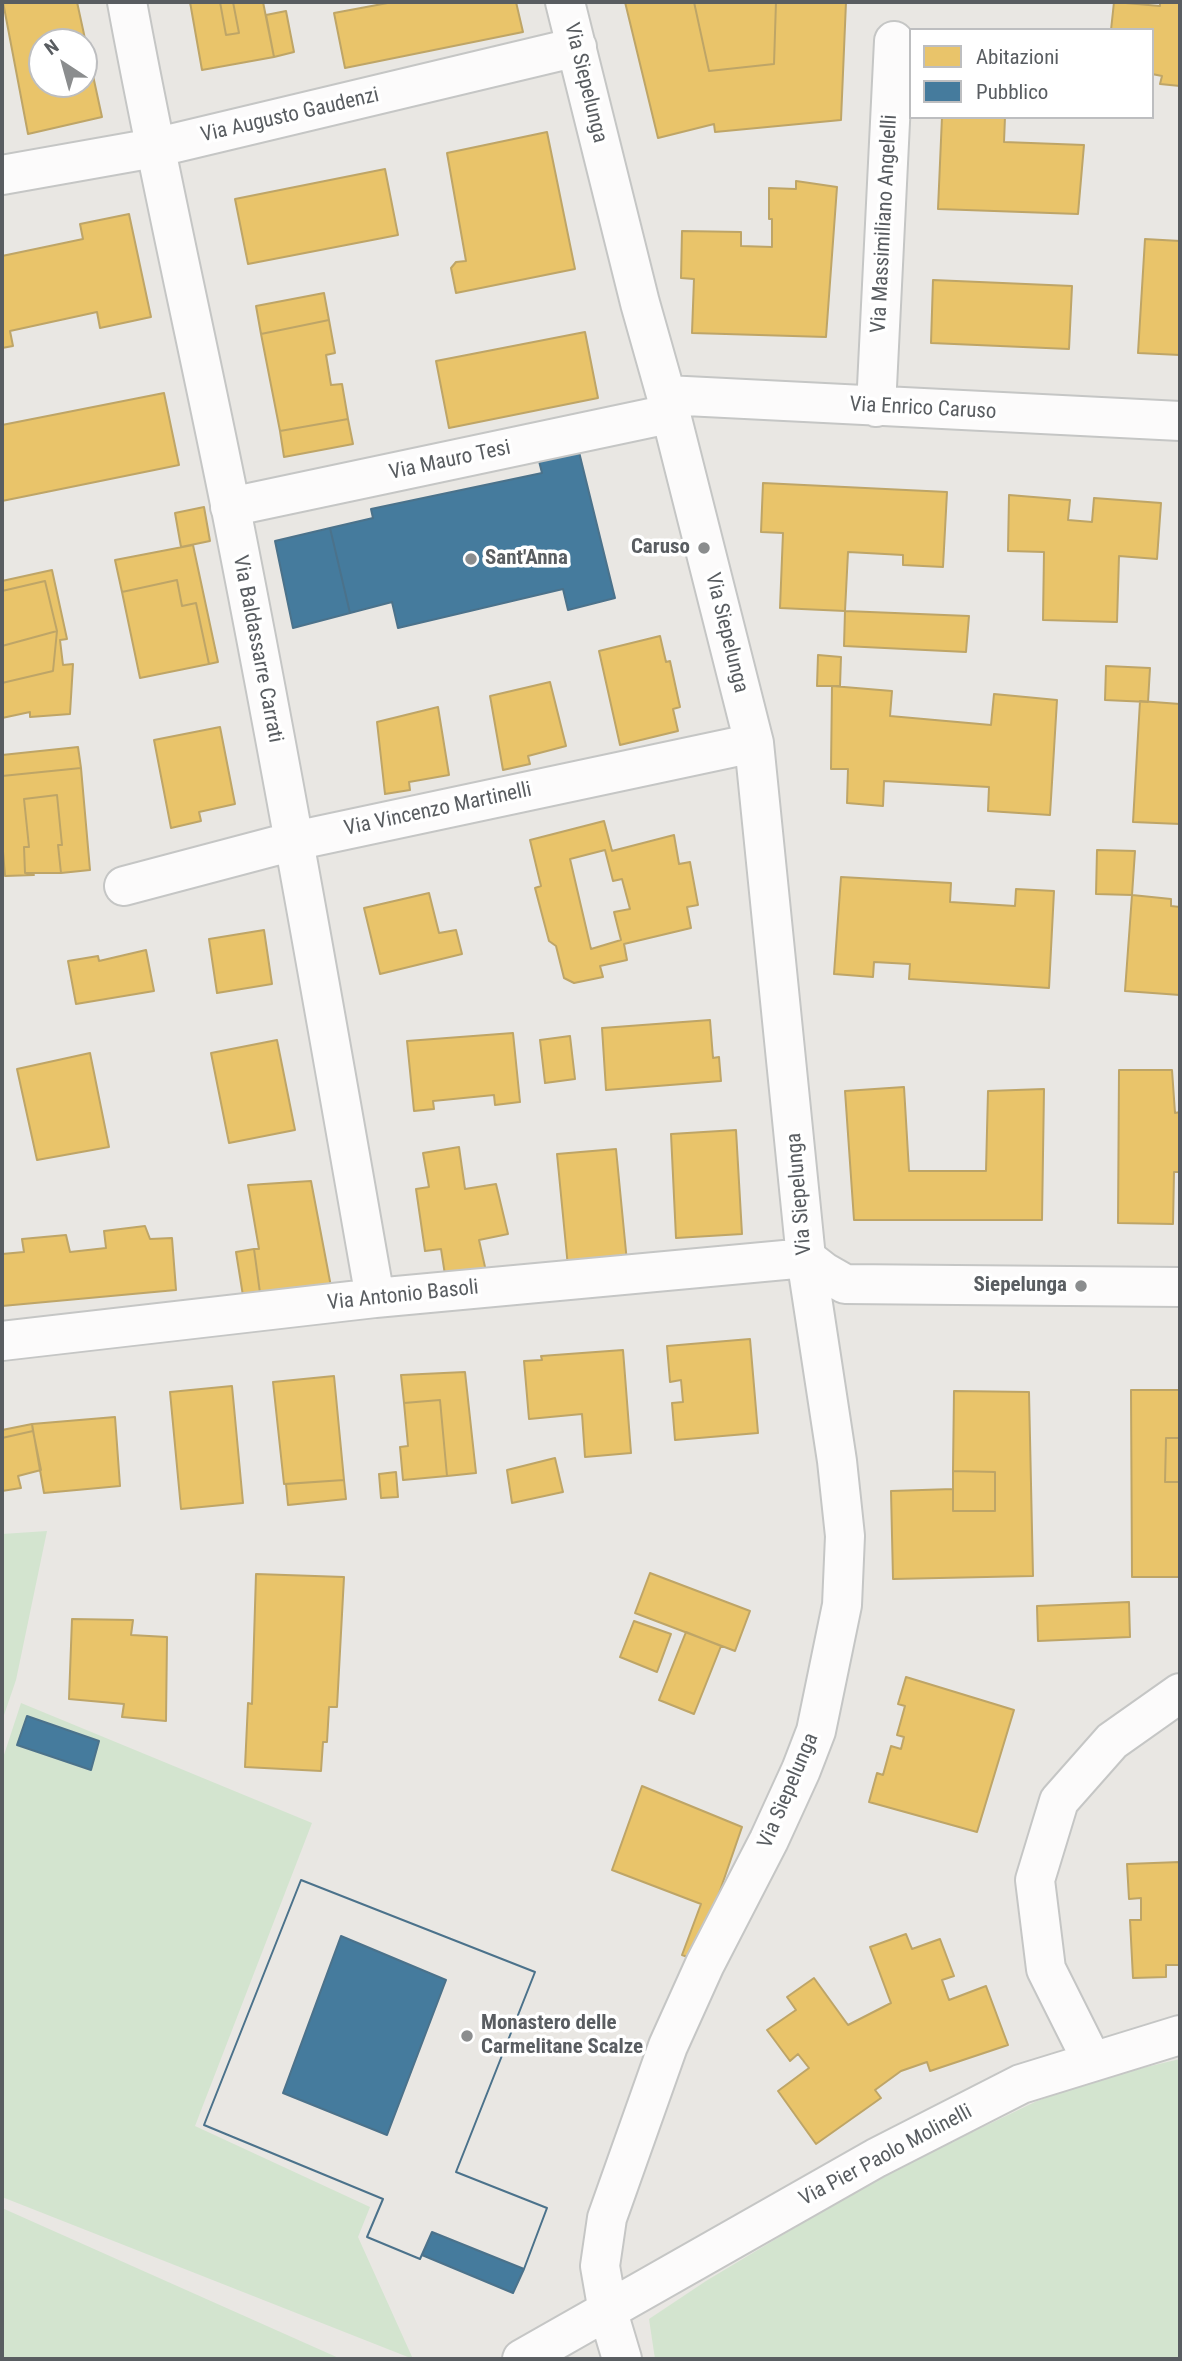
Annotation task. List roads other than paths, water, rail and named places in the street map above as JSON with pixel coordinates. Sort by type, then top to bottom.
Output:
[{"type":"street","name":"Via Baldassarre Carrati","points":[[127,2],[154,148],[230,507],[294,841],[375,1298]]},
{"type":"street","name":"Via Siepelunga","points":[[565,2],[754,743],[806,1258],[835,1447],[845,1536],[842,1605],[816,1731],[769,1840],[705,1964],[668,2046],[607,2218],[600,2266],[608,2312],[622,2359]]},
{"type":"street","name":"Via Massimiliano Angelelli","points":[[876,407],[894,41]]},
{"type":"street","name":"Via Augusto Gaudenzi","points":[[2,175],[154,148],[577,47]]},
{"type":"street","name":"Via Enrico Caruso","points":[[668,405],[876,407],[1180,421]]},
{"type":"street","name":"Via Mauro Tesi","points":[[230,507],[668,405]]},
{"type":"street","name":"Via Vincenzo Martinelli","points":[[124,886],[294,841],[754,743]]},
{"type":"street","points":[[806,1258],[845,1284],[1180,1287]]},
{"type":"street","name":"Via Antonio Basoli","points":[[2,1341],[375,1298],[806,1258]]},
{"type":"street","points":[[1092,2061],[1046,1969],[1035,1880],[1059,1801],[1112,1741],[1180,1693]]},
{"type":"street","name":"Via Pier Paolo Molinelli","points":[[522,2359],[876,2158],[1021,2084],[1180,2035]]},
{"type":"place","name":"Caruso","points":[[704,548]]},
{"type":"place","name":"Sant'Anna","points":[[471,559]]},
{"type":"place","name":"Siepelunga","points":[[1081,1286]]},
{"type":"place","name":"Monastero delle Carmelitane Scalze","points":[[467,2036]]}]
